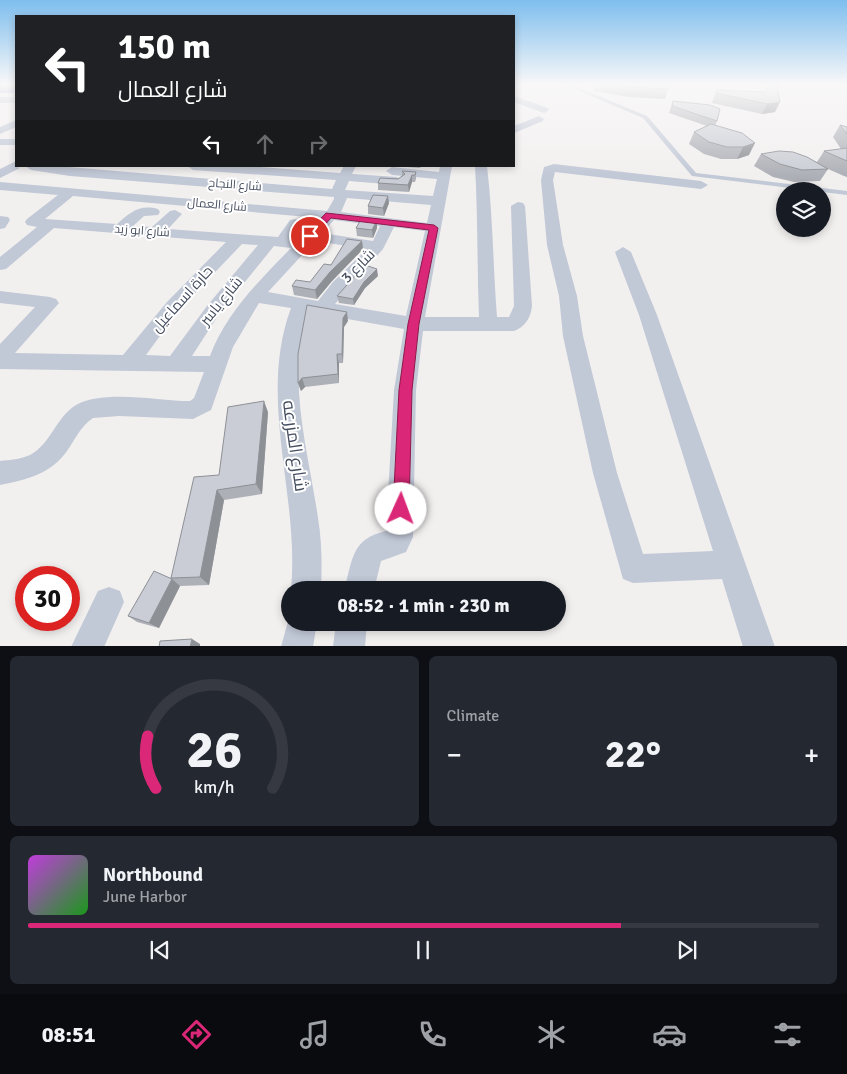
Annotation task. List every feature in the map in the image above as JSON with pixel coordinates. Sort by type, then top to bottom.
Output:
[{"type":"street","points":[[520,116],[539,116]]},
{"type":"street","points":[[515,129],[539,116]]},
{"type":"street","points":[[0,131],[14,118]]},
{"type":"street","points":[[0,142],[15,142]]},
{"type":"street","points":[[0,174],[15,166]]},
{"type":"street","name":"شارع النجاح","points":[[38,167],[345,175],[439,201]]},
{"type":"street","points":[[210,167],[345,175],[445,171],[414,324],[405,390],[399,537],[396,542],[375,547],[369,553],[361,581]]},
{"type":"street","points":[[298,167],[397,181]]},
{"type":"street","points":[[481,167],[485,210],[484,242],[488,322]]},
{"type":"street","points":[[701,185],[554,168],[548,170],[547,180],[555,245],[568,296],[573,336],[606,473],[633,569],[731,564]]},
{"type":"street","points":[[0,473],[38,465],[50,456],[68,429],[86,411],[106,408],[186,410],[199,407],[205,401],[230,332],[255,296],[339,205],[345,175]]},
{"type":"street","name":"شارع العمال","points":[[0,186],[329,215],[434,228]]},
{"type":"street","name":"شارع ابو زيد","points":[[70,192],[32,222],[156,232],[218,231],[242,239],[276,242],[306,240],[378,246]]},
{"type":"street","points":[[255,296],[414,324],[488,322],[514,324],[522,314],[524,306],[518,206]]},
{"type":"street","points":[[119,230],[140,212],[154,212]]},
{"type":"street","points":[[156,232],[175,214]]},
{"type":"street","name":"حارة اسماعيل","points":[[129,362],[173,306],[262,220]]},
{"type":"street","name":"شارع 3","points":[[312,306],[338,286],[378,246],[386,234],[389,222]]},
{"type":"street","name":"شارع ياسر","points":[[176,363],[213,310],[295,223]]},
{"type":"street","points":[[0,265],[50,224]]},
{"type":"street","points":[[623,252],[648,315],[759,646]]},
{"type":"street","points":[[0,297],[46,301],[49,305],[0,359]]},
{"type":"street","name":"شارع المزرعه","points":[[306,581],[308,543],[286,373],[291,333],[312,306]]},
{"type":"street","points":[[0,359],[217,364]]},
{"type":"street","points":[[87,646],[109,602]]},
{"type":"street","points":[[297,646],[300,631]]},
{"type":"street","points":[[349,646],[351,631]]},
{"type":"lane","points":[[641,115],[694,175],[847,193]]},
{"type":"building","points":[[699,115],[718,115],[717,121]]},
{"type":"building","points":[[711,124],[742,133],[755,143],[743,147],[727,147],[709,142],[694,132]]},
{"type":"building","points":[[840,125],[847,127],[847,134]]},
{"type":"building","points":[[847,148],[847,161],[824,151]]},
{"type":"building","points":[[779,151],[793,152],[807,157],[828,169],[802,170],[780,164],[761,154]]},
{"type":"building","points":[[402,171],[416,172],[415,175],[412,175],[408,185],[378,183],[380,178],[398,179],[405,174]]},
{"type":"building","points":[[373,195],[388,196],[383,208],[368,206]]},
{"type":"building","points":[[362,218],[377,220],[372,230],[356,228]]},
{"type":"building","points":[[347,239],[362,241],[330,272],[315,290],[292,286],[296,280],[310,282],[324,264],[331,265]]},
{"type":"building","points":[[365,265],[377,269],[364,282],[353,299],[337,296]]},
{"type":"building","points":[[307,305],[347,312],[343,318],[342,354],[337,354],[338,374],[302,378],[298,383],[298,354]]},
{"type":"building","points":[[264,401],[256,484],[217,490],[200,577],[171,578],[194,477],[219,475],[228,407]]},
{"type":"building","points":[[154,571],[172,579],[149,623],[128,616]]},
{"type":"building","points":[[192,639],[190,646],[159,646],[160,641]]},
{"type":"route","points":[[310,236],[329,215],[434,228],[414,324],[413,343],[405,390],[401,509]]}]
